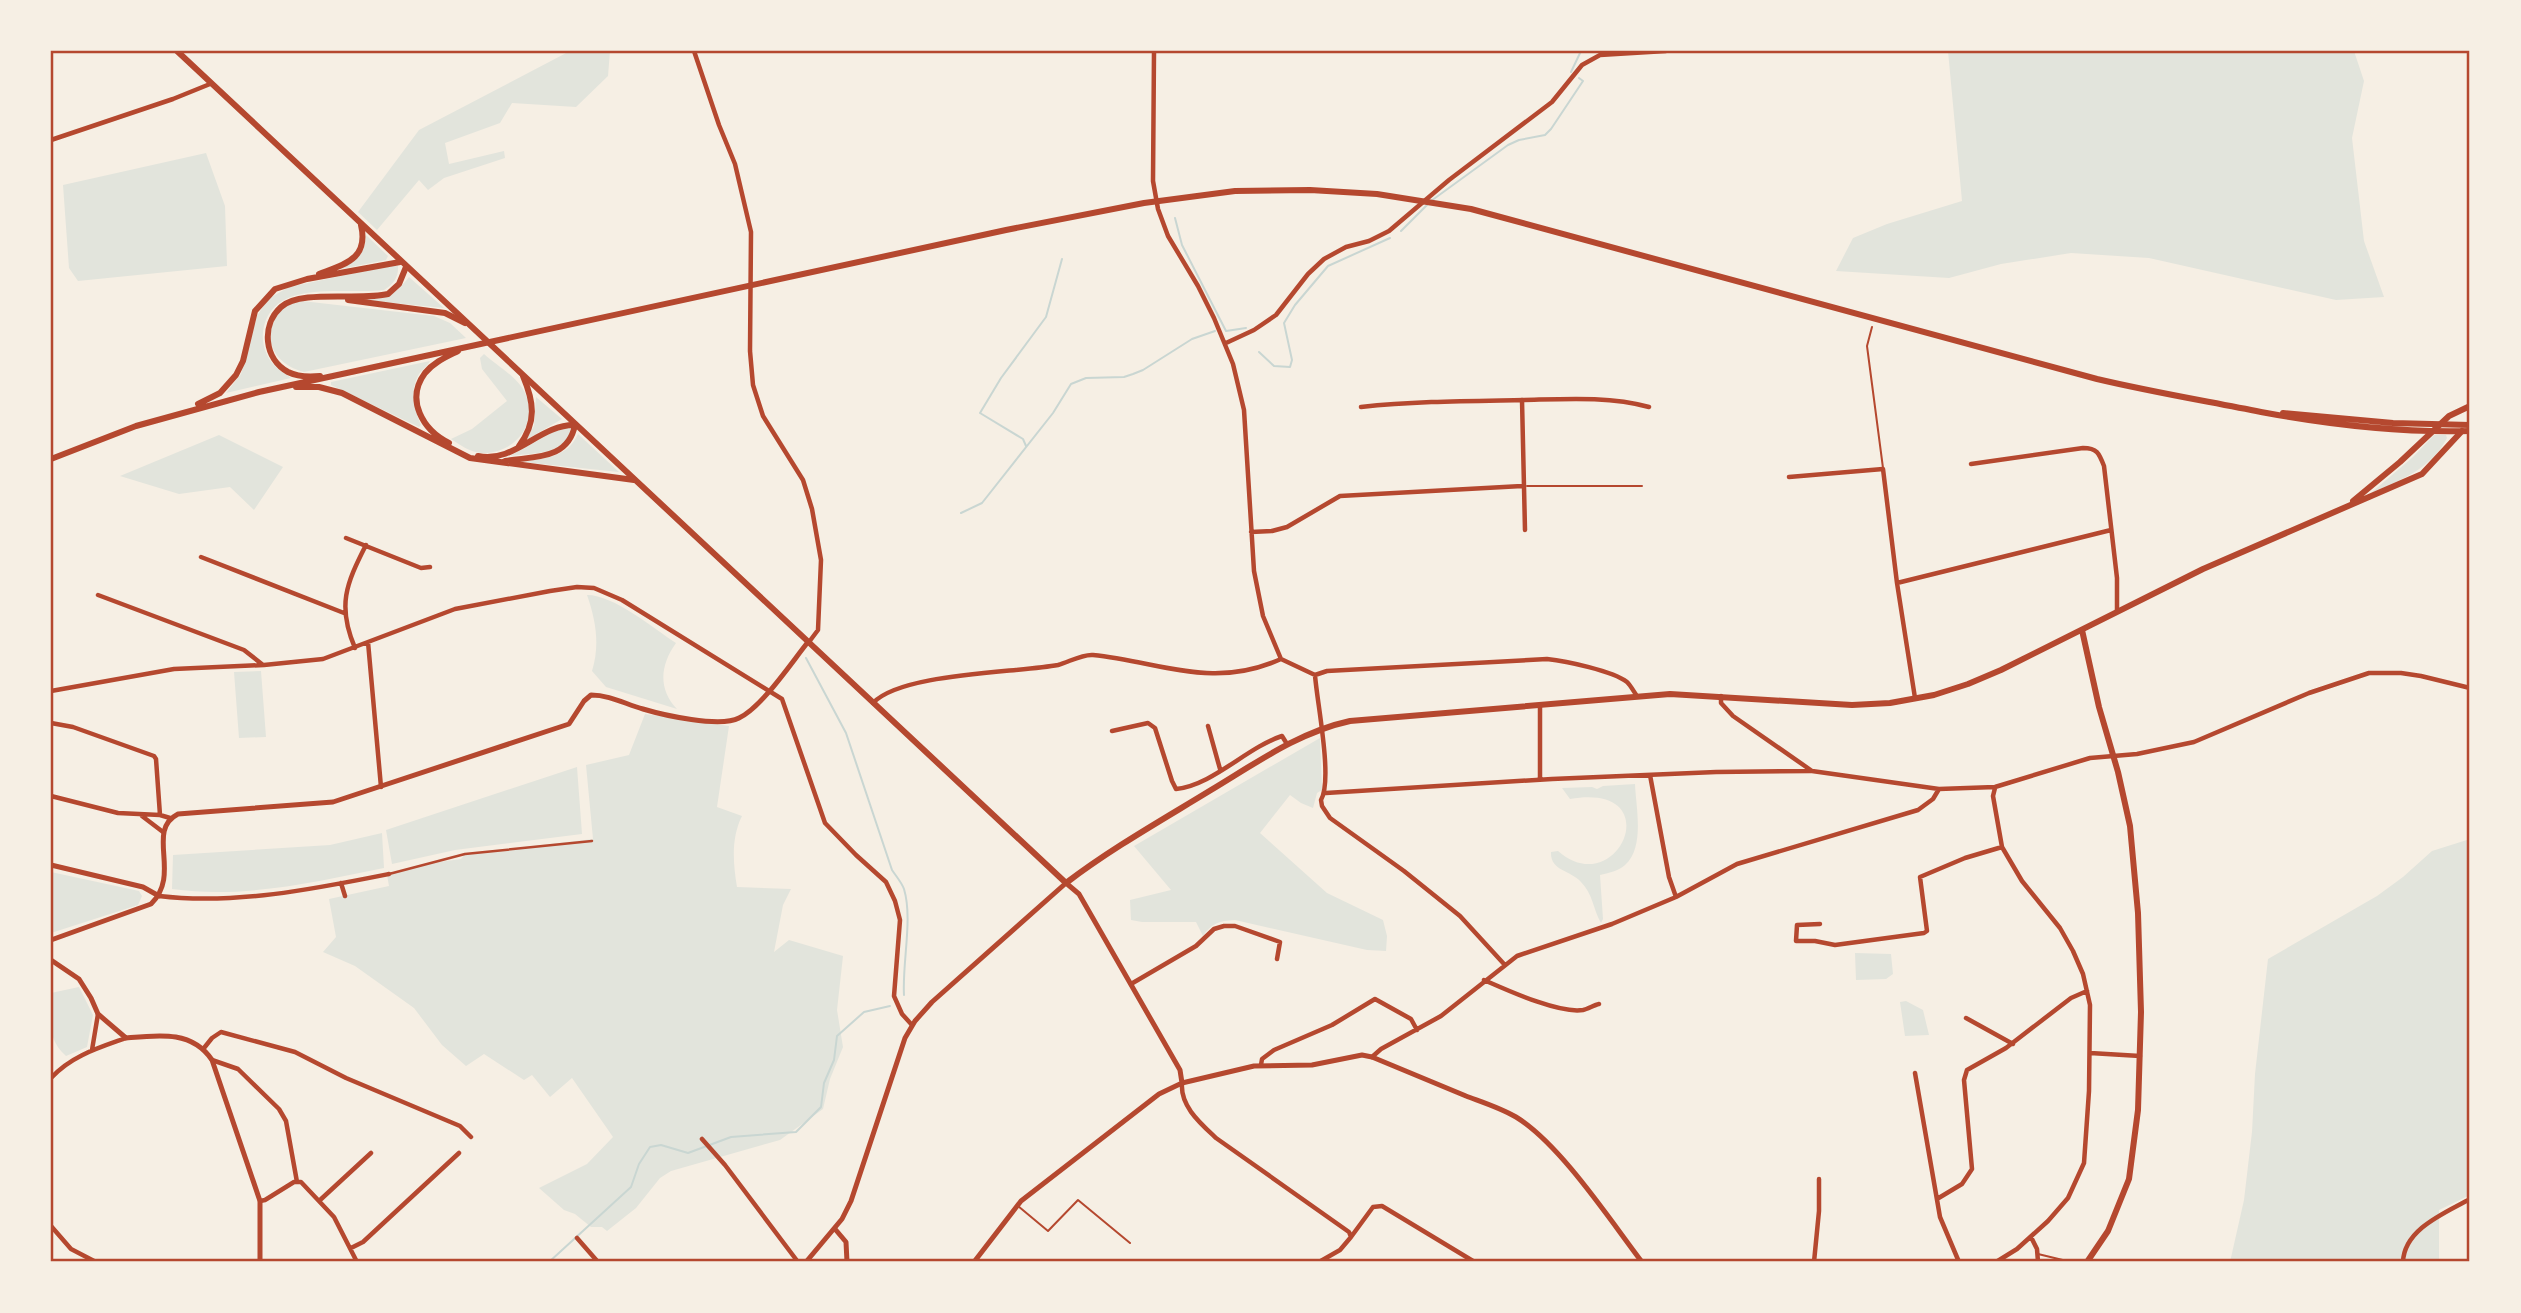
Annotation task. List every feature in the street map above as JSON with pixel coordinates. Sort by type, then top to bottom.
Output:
[{"type":"main road","points":[[177,51],[645,492],[1066,883],[1111,850],[1287,744],[1321,729],[1370,718],[1689,694],[1852,705],[1915,699],[1968,684],[2203,569],[2422,474],[2461,428]]},
{"type":"main road","points":[[51,459],[96,440],[184,411],[280,388],[1006,230],[1144,203],[1235,191],[1310,190],[1412,198],[1438,203],[1529,223],[2160,394],[2328,425],[2427,431],[2451,431],[2470,425]]},
{"type":"main road","points":[[307,279],[343,264],[358,254],[363,242],[361,225]]},
{"type":"main road","points":[[184,411],[220,393],[232,382],[243,361],[255,311],[267,296],[283,285],[403,265]]},
{"type":"main road","points":[[343,374],[312,376],[290,373],[276,363],[267,344],[271,322],[284,304],[300,298],[388,294],[399,284],[403,265]]},
{"type":"main road","points":[[328,298],[445,313],[465,323]]},
{"type":"main road","points":[[469,346],[432,366],[419,384],[417,405],[425,425],[437,437],[472,454],[496,457],[559,427],[575,425]]},
{"type":"main road","points":[[518,448],[533,420],[530,394],[523,376]]},
{"type":"main road","points":[[280,388],[332,389],[470,458],[634,480]]},
{"type":"main road","points":[[2347,507],[2449,416],[2470,406]]},
{"type":"main road","points":[[2260,412],[2432,425],[2470,431]]},
{"type":"main road","points":[[497,462],[554,453],[568,445],[575,425]]},
{"type":"main road","points":[[2082,630],[2130,826],[2141,986],[2136,1139],[2129,1179],[2108,1231],[2089,1262]]},
{"type":"street","points":[[51,940],[151,904],[159,896],[165,878],[163,832],[170,818],[178,814],[333,802],[569,724],[591,695],[604,695],[644,710],[724,722],[739,718],[768,691],[818,630],[821,559],[812,509],[803,480],[763,416],[752,385],[751,232],[744,195],[694,51]]},
{"type":"street","points":[[1153,51],[1154,188],[1158,209],[1168,236],[1198,286],[1226,343],[1244,410],[1254,571],[1263,616],[1281,659],[1315,675],[1327,671],[1547,659],[1589,667],[1627,682],[1637,696]]},
{"type":"street","points":[[1226,343],[1254,330],[1276,315],[1308,274],[1324,259],[1346,247],[1389,231],[1449,180],[1552,103],[1582,65],[1591,58],[1666,51]]},
{"type":"street","points":[[51,140],[210,84]]},
{"type":"street","points":[[1522,400],[1525,530]]},
{"type":"street","points":[[1362,407],[1414,401],[1522,400],[1605,400],[1649,407]]},
{"type":"street","points":[[1971,464],[2083,447],[2092,448],[2099,453],[2104,466],[2118,578],[2117,611]]},
{"type":"street","points":[[1790,477],[1883,469],[1915,699]]},
{"type":"street","points":[[1251,532],[1287,527],[1340,496],[1522,486]]},
{"type":"street","points":[[1897,583],[2110,530]]},
{"type":"street","points":[[346,538],[421,568],[430,567]]},
{"type":"street","points":[[355,648],[344,613],[349,584],[366,545]]},
{"type":"street","points":[[201,557],[344,613]]},
{"type":"street","points":[[51,691],[174,669],[323,659],[455,609],[550,591],[594,588],[622,600],[782,699],[825,823],[886,882],[895,901],[900,920],[894,996],[902,1014],[912,1025]]},
{"type":"street","points":[[98,595],[244,650],[264,665]]},
{"type":"street","points":[[368,642],[381,787]]},
{"type":"street","points":[[873,703],[879,696],[917,681],[1060,664],[1090,655],[1206,674],[1250,671],[1281,659]]},
{"type":"street","points":[[1326,793],[1540,779],[1812,771],[1939,789],[1995,787],[2074,762],[2137,754],[2194,742],[2309,692],[2370,673],[2421,676],[2470,688]]},
{"type":"street","points":[[1315,675],[1326,793],[1321,800],[1322,806],[1330,818],[1404,871],[1460,916],[1504,964]]},
{"type":"street","points":[[1721,696],[1721,703],[1733,716],[1812,771]]},
{"type":"street","points":[[1540,704],[1540,779]]},
{"type":"street","points":[[51,723],[73,727],[154,756],[160,815]]},
{"type":"street","points":[[1112,731],[1147,723],[1156,729],[1176,789],[1201,781],[1266,742],[1282,736],[1287,744]]},
{"type":"street","points":[[1208,726],[1220,769]]},
{"type":"street","points":[[1650,775],[1669,877],[1676,897]]},
{"type":"street","points":[[1995,787],[1993,796],[2002,847],[2021,881],[2060,928],[2068,942],[2079,963],[2090,1005],[2084,1163],[2068,1198],[2031,1237],[1996,1262]]},
{"type":"street","points":[[1372,1057],[1381,1049],[1441,1016],[1517,956],[1612,924],[1676,897],[1737,864],[1918,810],[1933,799],[1939,789]]},
{"type":"street","points":[[51,796],[118,813],[170,818]]},
{"type":"street","points":[[141,816],[163,832]]},
{"type":"street","points":[[586,837],[586,842]]},
{"type":"street","points":[[51,865],[144,887],[159,896],[270,896],[389,874],[465,854],[592,841]]},
{"type":"street","points":[[1820,924],[1797,925],[1796,941],[1835,945],[1924,933],[1927,931],[1920,877],[1965,858],[2002,847]]},
{"type":"street","points":[[341,883],[345,896]]},
{"type":"street","points":[[806,1262],[835,1229],[853,1196],[900,1050],[912,1025],[932,1002],[1066,883],[1079,894],[1181,1071],[1181,1093],[1196,1119],[1216,1138],[1349,1232],[1351,1237]]},
{"type":"street","points":[[1132,984],[1196,946],[1214,929],[1224,926],[1235,926],[1280,942],[1277,959]]},
{"type":"street","points":[[51,960],[79,979],[98,1014],[126,1038]]},
{"type":"street","points":[[1485,980],[1518,996],[1574,1010],[1584,1010],[1599,1004]]},
{"type":"street","points":[[1937,1199],[1962,1184],[1972,1169],[1966,1073],[1971,1067],[2013,1044],[2071,998],[2087,991]]},
{"type":"street","points":[[1261,1065],[1262,1059],[1274,1049],[1320,1032],[1375,999],[1411,1019],[1418,1030]]},
{"type":"street","points":[[92,1050],[98,1014]]},
{"type":"street","points":[[1966,1018],[2013,1044]]},
{"type":"street","points":[[204,1048],[221,1031],[295,1052],[346,1078],[460,1126],[471,1137]]},
{"type":"street","points":[[51,1079],[68,1062],[126,1038],[176,1035],[204,1048],[212,1060],[260,1201],[260,1262]]},
{"type":"street","points":[[2090,1054],[2140,1056]]},
{"type":"street","points":[[974,1262],[1018,1205],[1159,1094],[1182,1083],[1261,1065],[1312,1065],[1362,1055],[1507,1113],[1526,1124],[1568,1168],[1642,1262]]},
{"type":"street","points":[[212,1060],[238,1069],[279,1109],[286,1121],[297,1182]]},
{"type":"street","points":[[1914,1073],[1944,1230],[1959,1262]]},
{"type":"street","points":[[703,1141],[798,1262]]},
{"type":"street","points":[[319,1201],[371,1153]]},
{"type":"street","points":[[351,1248],[363,1242],[459,1153]]},
{"type":"street","points":[[1814,1262],[1819,1179]]},
{"type":"street","points":[[260,1201],[301,1182],[334,1217],[357,1262]]},
{"type":"street","points":[[2403,1262],[2405,1248],[2425,1225],[2470,1199]]},
{"type":"street","points":[[1319,1262],[1340,1250],[1373,1206],[1382,1206],[1473,1261],[1480,1262]]},
{"type":"street","points":[[51,1226],[71,1249],[96,1262]]},
{"type":"street","points":[[835,1229],[846,1242],[847,1262]]},
{"type":"street","points":[[2031,1237],[2038,1254],[2038,1262]]},
{"type":"street","points":[[577,1238],[598,1262]]},
{"type":"lane","points":[[1872,327],[1867,346],[1883,469]]},
{"type":"lane","points":[[1522,486],[1642,486]]},
{"type":"lane","points":[[1018,1205],[1048,1231],[1078,1200],[1130,1243]]},
{"type":"lane","points":[[2038,1254],[2071,1262]]},
{"type":"shaded area","points":[[570,51],[610,51],[608,76],[576,107],[512,103],[500,123],[445,143],[449,164],[504,151],[505,158],[444,178],[428,190],[419,180],[377,230],[358,212],[419,130]]},
{"type":"shaded area","points":[[1948,51],[2354,51],[2364,81],[2352,138],[2364,241],[2384,297],[2336,300],[2149,258],[2071,253],[2001,264],[1949,278],[1836,271],[1853,238],[1887,224],[1962,201]]},
{"type":"shaded area","points":[[206,153],[225,206],[227,266],[78,281],[69,268],[63,185]]},
{"type":"shaded area","points":[[366,235],[388,256],[386,260],[331,271],[360,255]]},
{"type":"shaded area","points":[[398,266],[397,274],[393,283],[384,290],[314,292],[282,301],[271,311],[264,326],[263,338],[270,360],[291,378],[226,393],[241,374],[257,316],[268,299],[289,287]]},
{"type":"shaded area","points":[[409,277],[444,308],[353,299],[391,295]]},
{"type":"shaded area","points":[[302,301],[434,316],[450,323],[466,338],[304,372],[288,365],[276,355],[271,340],[273,323],[280,311],[288,305]]},
{"type":"shaded area","points":[[484,354],[521,386],[529,414],[527,425],[514,443],[504,449],[481,453],[469,450],[451,439],[472,429],[507,401],[482,369],[480,358]]},
{"type":"shaded area","points":[[430,361],[419,374],[413,393],[421,425],[419,427],[331,385],[331,382]]},
{"type":"shaded area","points":[[536,397],[562,419],[526,440],[534,426]]},
{"type":"shaded area","points":[[571,427],[569,436],[557,448],[510,456],[555,431]]},
{"type":"shaded area","points":[[578,434],[619,472],[522,462],[547,458],[562,452]]},
{"type":"shaded area","points":[[219,435],[283,467],[254,510],[230,487],[179,494],[120,476]]},
{"type":"shaded area","points":[[2434,435],[2446,435],[2447,438],[2433,458],[2414,472],[2371,493],[2413,457]]},
{"type":"shaded area","points":[[587,595],[598,596],[621,606],[676,643],[667,659],[663,676],[666,693],[677,709],[606,687],[592,671],[596,633]]},
{"type":"shaded area","points":[[261,671],[266,737],[239,738],[234,672]]},
{"type":"shaded area","points":[[645,714],[729,726],[717,807],[742,816],[738,824],[734,851],[737,887],[791,889],[783,905],[774,952],[789,940],[843,956],[837,1010],[843,1047],[830,1079],[823,1109],[780,1140],[671,1171],[660,1178],[636,1208],[607,1231],[602,1227],[591,1227],[575,1214],[564,1210],[539,1188],[587,1164],[613,1137],[572,1078],[550,1097],[532,1075],[524,1080],[484,1054],[466,1066],[442,1045],[414,1008],[355,966],[323,952],[336,937],[329,899],[389,886],[387,875],[424,864],[461,859],[465,854],[593,839],[586,765],[629,755]]},
{"type":"shaded area","points":[[1320,738],[1322,790],[1317,793],[1313,808],[1290,795],[1260,833],[1327,893],[1383,920],[1387,936],[1386,951],[1367,950],[1235,920],[1216,924],[1203,936],[1196,922],[1131,920],[1130,900],[1171,890],[1134,846]]},
{"type":"shaded area","points":[[577,767],[582,834],[455,850],[392,864],[386,830]]},
{"type":"shaded area","points":[[1635,784],[1638,827],[1635,848],[1623,867],[1600,875],[1601,923],[1585,887],[1577,878],[1557,867],[1551,852],[1558,851],[1580,863],[1599,862],[1614,853],[1624,838],[1626,822],[1619,807],[1601,798],[1570,799],[1562,788],[1597,789],[1603,786]]},
{"type":"shaded area","points":[[382,833],[384,868],[279,888],[226,892],[172,889],[173,855],[330,845]]},
{"type":"shaded area","points":[[2470,839],[2470,1195],[2439,1210],[2439,1262],[2230,1262],[2244,1200],[2268,959],[2377,896],[2432,851]]},
{"type":"shaded area","points":[[51,872],[139,891],[142,896],[138,905],[51,933]]},
{"type":"shaded area","points":[[1855,953],[1891,954],[1893,974],[1886,979],[1856,980]]},
{"type":"shaded area","points":[[79,987],[93,1015],[87,1047],[66,1056],[52,1035],[51,993]]},
{"type":"shaded area","points":[[1906,1001],[1923,1010],[1929,1035],[1905,1036],[1900,1002]]},
{"type":"waterway","points":[[1571,72],[1581,51]]},
{"type":"waterway","points":[[1431,201],[1508,145],[1545,135],[1583,81],[1579,78]]},
{"type":"waterway","points":[[1401,231],[1427,205]]},
{"type":"waterway","points":[[1175,218],[1182,245],[1226,331],[1246,328]]},
{"type":"waterway","points":[[1259,352],[1274,366],[1290,367],[1292,360],[1284,323],[1295,305],[1328,266],[1390,238]]},
{"type":"waterway","points":[[1026,446],[1023,439],[980,413],[1001,378],[1046,317],[1062,259]]},
{"type":"waterway","points":[[961,513],[982,503],[1053,413],[1071,384],[1086,378],[1124,377],[1133,374],[1192,339],[1215,331]]},
{"type":"waterway","points":[[806,658],[846,733],[892,870],[904,889],[908,914],[904,995]]},
{"type":"waterway","points":[[549,1262],[631,1187],[639,1164],[650,1147],[661,1145],[688,1153],[731,1137],[796,1132],[821,1107],[824,1083],[834,1060],[837,1036],[864,1012],[890,1006]]}]
